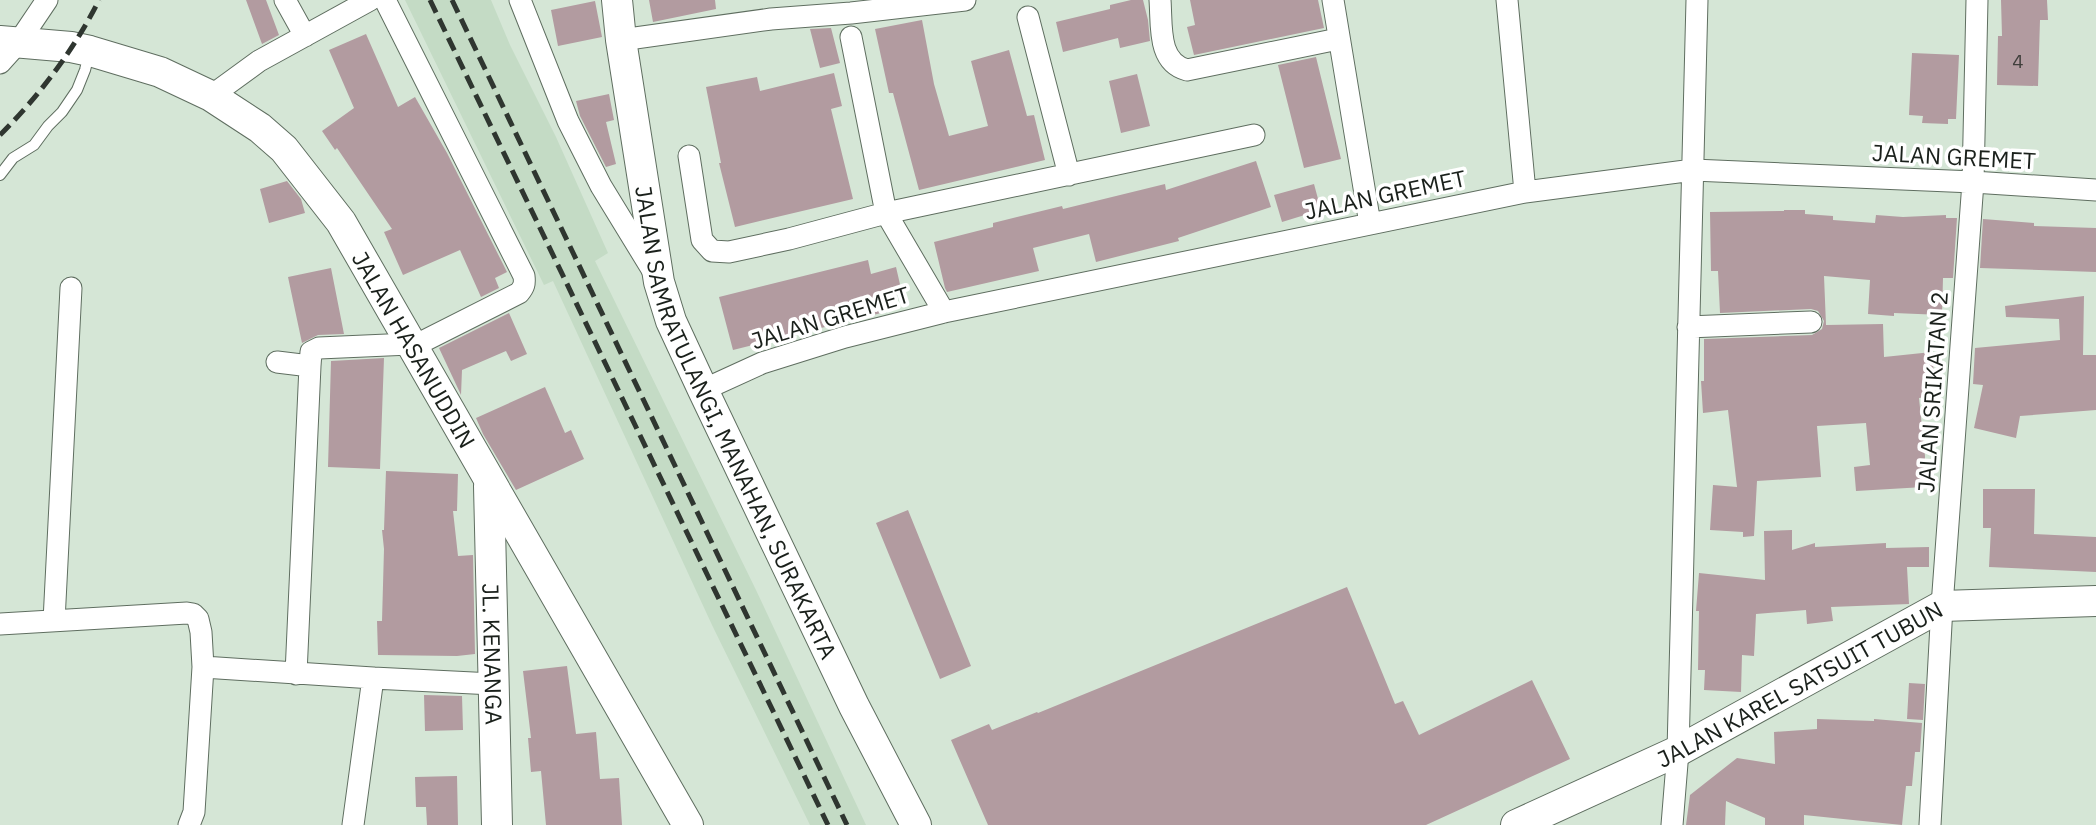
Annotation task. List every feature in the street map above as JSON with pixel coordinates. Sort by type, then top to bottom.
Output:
[{"type":"main road","name":"JALAN SAMRATULANGI, MANAHAN, SURAKARTA","points":[[618,0],[621,40],[659,282],[671,321],[854,706],[916,825]]},
{"type":"main road","name":"JALAN HASANUDDIN","points":[[6,49],[71,47],[160,72],[211,96],[260,128],[284,149],[341,222],[688,825]]},
{"type":"main road","name":"JL. KENANGA","points":[[489,482],[496,825]]},
{"type":"main road","name":"JALAN KAREL SATSUIT TUBUN","points":[[1517,825],[1678,751],[1941,606],[2096,601]]},
{"type":"street","points":[[6,49],[47,0]]},
{"type":"street","points":[[285,0],[305,36]]},
{"type":"street","points":[[211,96],[259,61],[370,0]]},
{"type":"street","points":[[296,674],[311,352],[313,349],[411,346],[519,293],[525,282],[385,0]]},
{"type":"street","points":[[520,0],[568,121],[601,186],[659,282]]},
{"type":"street","points":[[621,40],[771,19],[965,0]]},
{"type":"street","points":[[1160,0],[1165,52],[1170,61],[1186,70],[1338,39]]},
{"type":"street","points":[[1333,0],[1370,224]]},
{"type":"street","points":[[1507,0],[1525,192]]},
{"type":"street","points":[[1672,825],[1678,751],[1697,0]]},
{"type":"street","name":"JALAN SRIKATAN 2","points":[[1930,825],[1941,606],[1973,182],[1977,0]]},
{"type":"street","points":[[1028,17],[1069,175]]},
{"type":"street","points":[[851,37],[886,213],[944,312]]},
{"type":"street","points":[[690,156],[702,240],[712,251],[729,252],[886,213],[1254,135]]},
{"type":"street","name":"JALAN GREMET","points":[[703,390],[762,363],[845,337],[944,312],[1525,192],[1693,170],[2096,190]]},
{"type":"street","points":[[54,621],[71,288]]},
{"type":"street","points":[[1688,327],[1811,323]]},
{"type":"street","points":[[277,362],[310,366]]},
{"type":"street","points":[[0,624],[187,613],[198,619],[203,667],[194,812],[189,825]]},
{"type":"street","points":[[203,667],[494,684]]},
{"type":"street","points":[[353,825],[373,678]]},
{"type":"lane","points":[[0,175],[13,158],[34,145],[62,112],[77,90],[90,51]]},
{"type":"shaded area","points":[[405,0],[491,0],[608,253],[595,261],[756,590],[866,825],[810,825],[712,625],[553,281],[544,285]]},
{"type":"building","points":[[246,0],[266,0],[279,35],[262,44]]},
{"type":"building","points":[[649,0],[715,0],[716,9],[653,22]]},
{"type":"building","points":[[1143,0],[1150,41],[1120,48],[1118,38],[1063,52],[1056,22],[1110,9],[1110,5]]},
{"type":"building","points":[[1190,0],[1318,0],[1324,28],[1194,55],[1187,27],[1195,25]]},
{"type":"building","points":[[2001,0],[2047,0],[2048,20],[2040,20],[2038,86],[1997,85],[1998,36],[2002,36]]},
{"type":"building","points":[[595,1],[602,37],[558,46],[551,10]]},
{"type":"building","points":[[922,20],[934,84],[949,136],[988,126],[971,61],[1009,50],[1027,116],[1034,115],[1045,160],[919,190],[893,93],[889,93],[875,29]]},
{"type":"building","points":[[831,28],[840,63],[820,68],[810,29]]},
{"type":"building","points":[[366,34],[398,107],[415,97],[447,153],[507,272],[495,278],[499,288],[481,297],[460,250],[403,275],[384,232],[392,229],[337,148],[335,150],[322,131],[354,108],[329,50]]},
{"type":"building","points":[[1912,53],[1959,55],[1956,119],[1948,119],[1948,124],[1922,123],[1923,116],[1909,115]]},
{"type":"building","points":[[1316,57],[1341,159],[1304,168],[1278,65]]},
{"type":"building","points":[[834,73],[842,106],[831,109],[853,199],[735,227],[719,163],[706,87],[757,77],[760,91]]},
{"type":"building","points":[[1137,74],[1150,126],[1121,133],[1109,81]]},
{"type":"building","points":[[609,94],[614,120],[606,122],[616,164],[606,167],[580,116],[576,101]]},
{"type":"building","points":[[1256,161],[1271,207],[1178,238],[1179,241],[1096,262],[1089,234],[1033,248],[1039,271],[947,292],[945,288],[934,242],[993,227],[993,223],[1062,206],[1063,209],[1165,184],[1166,190]]},
{"type":"building","points":[[287,181],[301,199],[305,213],[269,223],[260,189]]},
{"type":"building","points":[[1314,184],[1321,210],[1282,222],[1274,195]]},
{"type":"building","points":[[1805,210],[1805,214],[1833,216],[1833,220],[1875,223],[1876,215],[1946,215],[1946,218],[1957,218],[1953,278],[1943,278],[1942,315],[1894,313],[1894,316],[1868,314],[1870,280],[1824,276],[1826,325],[1883,324],[1884,357],[1932,352],[1936,396],[1919,398],[1925,456],[1924,487],[1856,491],[1854,467],[1870,465],[1866,423],[1817,426],[1821,477],[1757,481],[1754,536],[1743,537],[1743,532],[1710,530],[1713,485],[1737,487],[1728,410],[1703,413],[1701,381],[1704,381],[1704,339],[1812,335],[1822,329],[1824,321],[1818,311],[1811,309],[1720,313],[1718,271],[1711,271],[1710,212]]},
{"type":"building","points":[[1983,219],[2034,223],[2034,226],[2096,228],[2096,272],[1980,268]]},
{"type":"building","points":[[868,260],[871,274],[896,267],[902,293],[877,299],[881,313],[733,350],[719,297]]},
{"type":"building","points":[[331,268],[344,334],[318,335],[302,343],[288,277]]},
{"type":"building","points":[[2084,296],[2083,355],[2096,355],[2096,410],[2020,416],[2016,438],[1974,428],[1983,385],[1973,384],[1975,348],[2060,340],[2059,319],[2006,317],[2005,306]]},
{"type":"building","points":[[509,313],[527,354],[511,361],[506,351],[462,370],[461,395],[439,348]]},
{"type":"building","points":[[384,358],[380,469],[328,467],[331,361]]},
{"type":"building","points":[[545,387],[565,433],[571,430],[584,459],[516,490],[476,418]]},
{"type":"building","points":[[386,471],[458,474],[457,511],[453,511],[458,556],[473,555],[475,654],[378,655],[377,621],[382,621],[382,530]]},
{"type":"building","points":[[1983,489],[2035,489],[2034,534],[2096,537],[2096,572],[1989,567],[1991,528],[1983,528]]},
{"type":"building","points":[[908,510],[971,666],[940,679],[876,523]]},
{"type":"building","points":[[1792,530],[1792,550],[1815,543],[1815,547],[1886,543],[1886,548],[1929,547],[1929,567],[1907,567],[1909,604],[1831,607],[1833,621],[1807,624],[1806,610],[1756,614],[1754,656],[1742,655],[1741,692],[1704,690],[1705,670],[1698,670],[1699,611],[1696,611],[1699,573],[1765,580],[1764,531]]},
{"type":"building","points":[[1347,587],[1395,704],[1403,701],[1419,735],[1532,680],[1570,759],[1426,825],[988,825],[951,740],[989,724],[992,730],[1038,713]]},
{"type":"building","points":[[567,666],[576,734],[596,732],[600,779],[619,778],[622,825],[546,825],[541,771],[531,772],[528,738],[531,738],[523,671]]},
{"type":"building","points":[[1909,683],[1925,684],[1923,720],[1907,719]]},
{"type":"building","points":[[424,695],[462,696],[463,730],[425,731]]},
{"type":"building","points":[[1817,719],[1874,719],[1922,723],[1920,752],[1915,752],[1912,786],[1906,786],[1902,825],[1804,815],[1804,825],[1765,825],[1765,818],[1726,801],[1725,825],[1686,825],[1690,795],[1737,758],[1775,764],[1774,732],[1817,729]]},
{"type":"building","points":[[457,776],[458,825],[427,825],[426,807],[416,807],[415,777]]},
{"type":"railway","points":[[0,135],[55,72],[99,0]]},
{"type":"railway","points":[[430,0],[828,825]]},
{"type":"railway","points":[[452,0],[847,825]]}]
